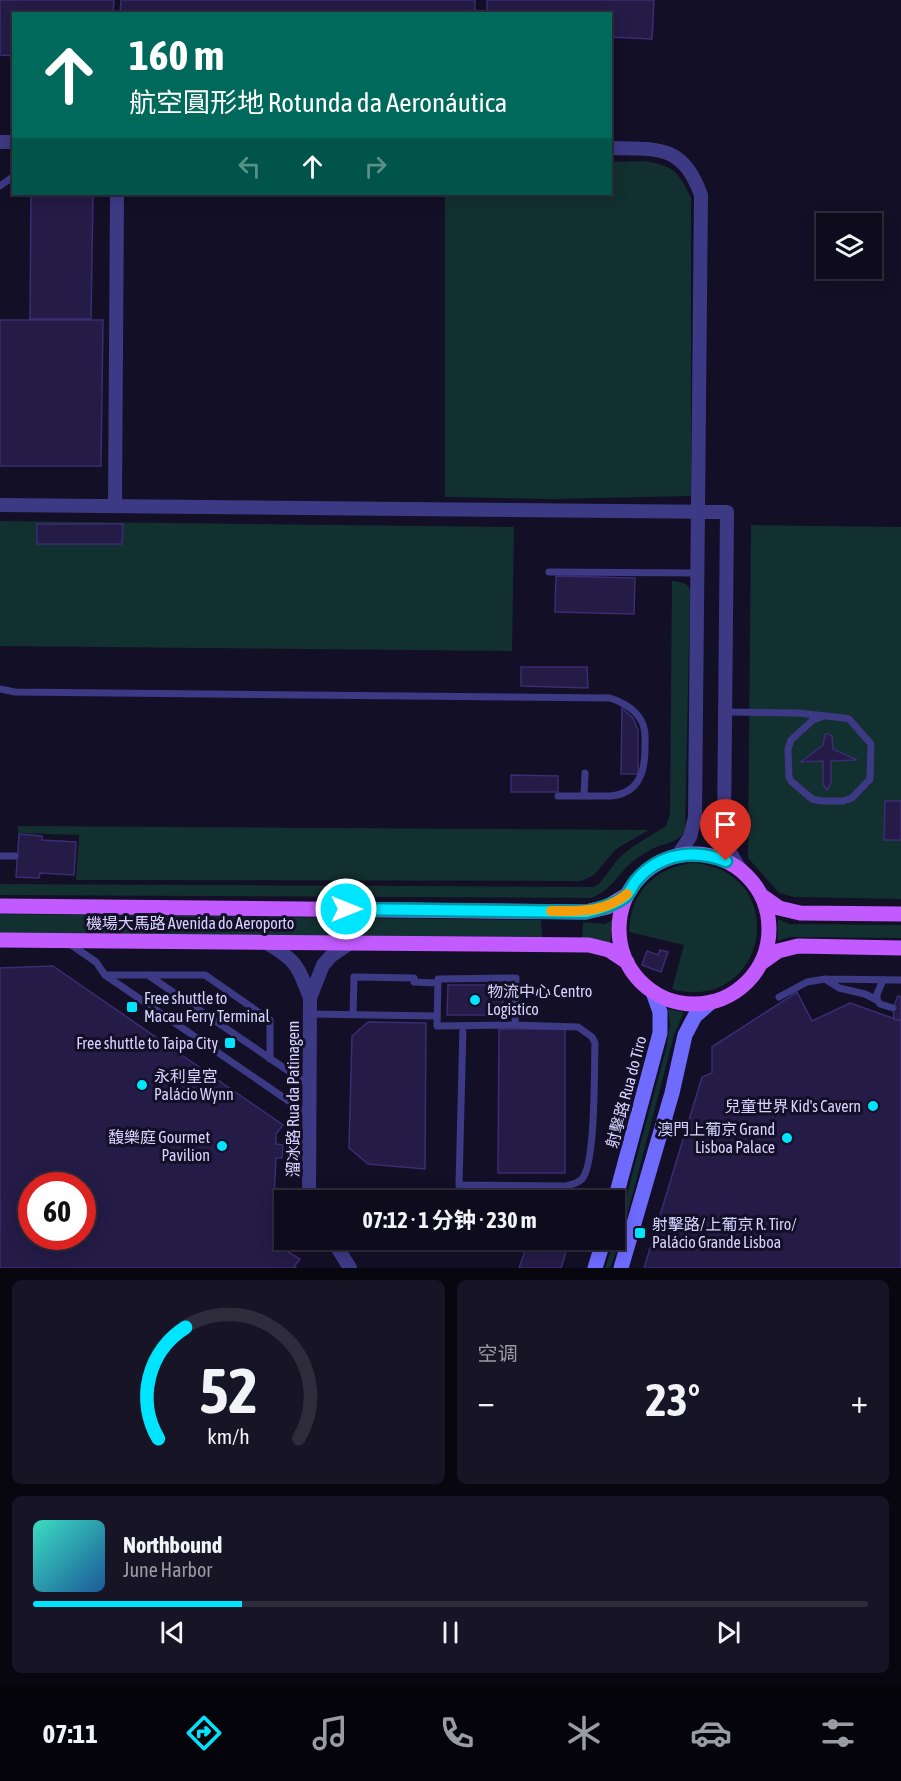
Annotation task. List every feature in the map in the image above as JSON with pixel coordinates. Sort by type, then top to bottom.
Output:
[{"type":"main road","points":[[678,855],[711,855],[740,869],[762,896],[767,912],[769,929],[767,947],[760,963],[748,981],[731,994],[711,1002],[691,1004],[671,1001],[653,992],[638,979],[627,962],[620,940],[620,918],[627,896],[636,881],[662,861],[678,855]]},
{"type":"main road","name":"機場大馬路 Avenida do Aeroporto","points":[[0,906],[586,912],[607,907],[627,896]]},
{"type":"main road","points":[[762,896],[779,908],[800,913],[901,914]]},
{"type":"main road","name":"機場大馬路 Avenida do Aeroporto","points":[[0,940],[589,945],[609,950],[627,962]]},
{"type":"main road","points":[[760,963],[778,951],[798,946],[901,948]]},
{"type":"street","points":[[612,148],[656,149],[672,154],[685,164],[695,177],[701,195],[695,817],[690,837],[678,855]]},
{"type":"street","points":[[115,506],[117,195]]},
{"type":"street","points":[[0,505],[727,512],[724,830],[729,851],[740,869]]},
{"type":"street","name":"溜冰路 Rua da Patinagem","points":[[265,942],[286,954],[299,970],[310,998]]},
{"type":"street","name":"溜冰路 Rua da Patinagem","points":[[309,1190],[310,998],[323,965],[350,943]]},
{"type":"street","name":"射擊路 Rua do Tiro","points":[[618,1190],[660,1033],[660,1012],[653,992]]},
{"type":"street","points":[[621,1268],[672,1093],[685,1035],[695,1016],[711,1002]]},
{"type":"street","points":[[339,1250],[350,1268]]},
{"type":"street","points":[[595,1268],[601,1250]]},
{"type":"lane","points":[[549,572],[697,573]]},
{"type":"lane","points":[[0,689],[15,692],[610,698],[635,712],[643,724],[645,760],[642,776],[633,788],[619,795],[558,796]]},
{"type":"lane","points":[[725,712],[798,713],[824,716],[849,719],[871,744],[870,779],[852,798],[843,801],[817,801],[792,784],[789,777],[788,749],[791,740],[813,720],[824,716]]},
{"type":"lane","points":[[584,796],[585,773]]},
{"type":"lane","points":[[0,856],[15,856]]},
{"type":"lane","points":[[64,940],[96,962],[105,975],[309,1115]]},
{"type":"lane","points":[[105,975],[206,975],[270,1020],[270,1059]]},
{"type":"lane","points":[[148,975],[309,1085]]},
{"type":"lane","points":[[353,1015],[354,977],[414,978],[414,982],[437,983]]},
{"type":"lane","points":[[463,1026],[459,1185],[565,1186],[573,1184],[582,1179],[587,1171],[591,1147],[595,1043],[592,1036],[578,1027],[515,1025],[436,1026],[438,979],[516,978],[515,1025]]},
{"type":"lane","points":[[825,979],[839,988],[865,994],[880,1004],[893,1008]]},
{"type":"lane","points":[[779,997],[807,982],[825,979],[901,980]]},
{"type":"lane","points":[[877,1000],[877,993],[883,980]]},
{"type":"lane","points":[[309,1014],[436,1016]]},
{"type":"lane","points":[[664,1119],[685,1128]]},
{"type":"green space","points":[[645,161],[663,165],[679,176],[691,198],[691,496],[554,499],[445,497],[445,195],[612,195],[612,162]]},
{"type":"green space","points":[[0,521],[514,527],[512,651],[0,646]]},
{"type":"green space","points":[[751,525],[901,527],[901,899],[794,897],[779,893],[748,858]]},
{"type":"green space","points":[[672,581],[686,584],[690,591],[685,832],[674,841],[652,849],[636,859],[598,895],[590,898],[0,895],[0,884],[593,887],[599,884],[619,858],[632,847],[666,826],[670,814]]},
{"type":"green space","points":[[18,826],[649,830],[616,849],[594,875],[581,881],[76,880],[79,835],[18,833]]},
{"type":"green space","points":[[695,863],[726,873],[746,891],[756,915],[756,940],[747,963],[729,982],[704,992],[672,989],[684,945],[629,932],[634,905],[648,884],[668,869]]},
{"type":"green space","points":[[0,914],[541,920],[542,937],[0,933]]},
{"type":"green space","points":[[778,919],[789,924],[901,925],[901,938],[790,937],[778,941]]},
{"type":"green space","points":[[612,920],[610,946],[602,940],[582,940],[583,922],[605,924]]},
{"type":"green space","points":[[668,1009],[684,1012],[674,1035],[625,1224],[625,1201],[666,1049],[670,1025]]},
{"type":"green space","points":[[611,1250],[617,1250],[610,1268],[605,1268]]},
{"type":"building","points":[[0,0],[114,0],[113,12],[12,12],[12,56],[0,55]]},
{"type":"building","points":[[121,0],[475,0],[475,12],[120,12]]},
{"type":"building","points":[[487,0],[654,0],[652,39],[612,37],[612,12],[487,12]]},
{"type":"building","points":[[31,195],[93,195],[91,319],[30,319]]},
{"type":"building","points":[[0,320],[103,320],[101,466],[0,466]]},
{"type":"building","points":[[37,524],[123,524],[122,544],[37,544]]},
{"type":"building","points":[[556,576],[635,578],[634,614],[555,612]]},
{"type":"building","points":[[521,667],[587,667],[588,688],[521,686]]},
{"type":"building","points":[[622,708],[633,718],[638,730],[638,774],[621,774]]},
{"type":"building","points":[[825,734],[832,736],[833,749],[857,760],[831,761],[831,783],[827,790],[823,784],[823,761],[801,762],[823,745]]},
{"type":"building","points":[[511,775],[558,776],[558,792],[511,792]]},
{"type":"building","points":[[885,801],[901,801],[901,840],[884,840]]},
{"type":"building","points":[[19,834],[42,836],[42,840],[76,842],[74,875],[40,873],[39,878],[16,877]]},
{"type":"building","points":[[660,950],[668,952],[661,972],[642,965],[647,951],[658,955]]},
{"type":"building","name":"永利皇宮 Palácio Wynn","points":[[53,966],[283,1125],[276,1134],[276,1144],[283,1145],[282,1158],[276,1158],[274,1250],[289,1250],[288,1252],[300,1259],[294,1267],[296,1268],[0,1268],[0,968]]},
{"type":"building","name":"物流中心 Centro Logistico","points":[[448,985],[503,985],[503,1015],[447,1015]]},
{"type":"building","name":"澳門上葡京 Grand Lisboa Palace","points":[[797,992],[812,1021],[850,1003],[901,1021],[901,1268],[644,1268],[702,1077],[712,1073],[712,1047]]},
{"type":"building","points":[[898,996],[901,997],[901,1021],[894,1019],[893,1008]]},
{"type":"building","points":[[368,1022],[426,1023],[425,1169],[368,1164],[349,1148],[352,1036]]},
{"type":"building","points":[[499,1029],[565,1029],[565,1173],[498,1173]]},
{"type":"building","points":[[525,1250],[567,1250],[561,1268],[519,1268]]},
{"type":"slow traffic","points":[[551,911],[597,910],[617,902],[627,894]]},
{"type":"place","name":"物流中心 Centro Logistico","points":[[475,1000]]},
{"type":"place","name":"Free shuttle to Macau Ferry Terminal","points":[[132,1007]]},
{"type":"place","name":"Free shuttle to Taipa City","points":[[230,1043]]},
{"type":"place","name":"永利皇宮 Palácio Wynn","points":[[142,1085]]},
{"type":"place","name":"兒童世界 Kid's Cavern","points":[[873,1106]]},
{"type":"place","name":"澳門上葡京 Grand Lisboa Palace","points":[[787,1138]]},
{"type":"place","name":"馥樂庭 Gourmet Pavilion","points":[[222,1146]]},
{"type":"place","name":"射擊路/上葡京 R. Tiro/ Palácio Grande Lisboa","points":[[640,1233]]},
{"type":"route","points":[[346,909],[586,912],[607,907],[627,896],[636,881],[648,870],[678,855],[711,855],[726,861]]}]
